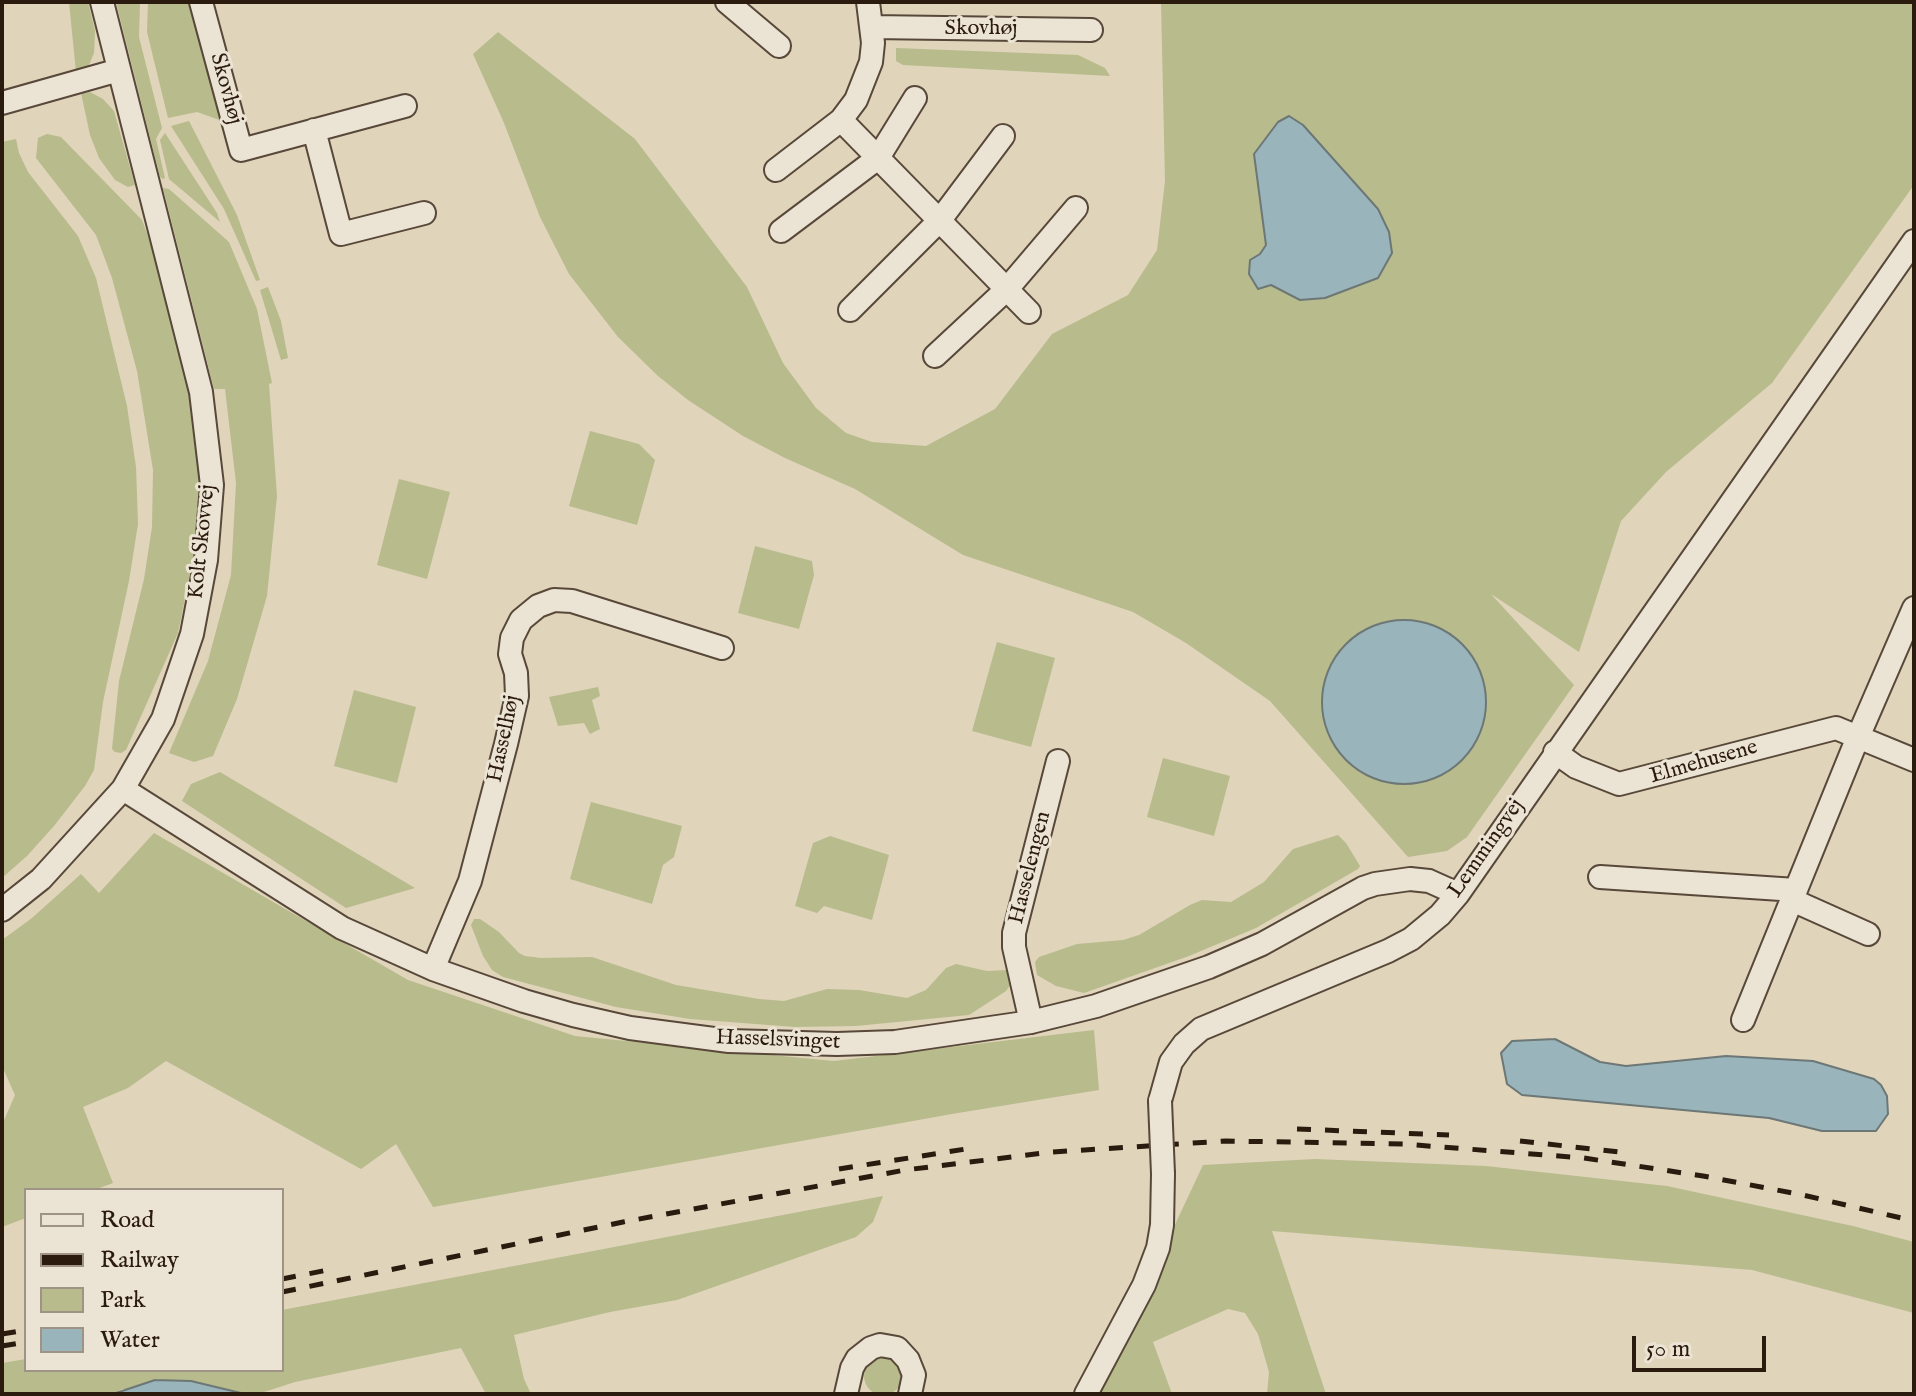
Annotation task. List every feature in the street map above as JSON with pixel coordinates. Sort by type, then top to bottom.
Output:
[{"type":"street","name":"Kolt Skovvej","points":[[2,910],[41,879],[123,789],[163,719],[192,634],[206,560],[212,485],[201,392],[102,2]]},
{"type":"street","name":"Skovhøj","points":[[201,2],[241,150],[405,106]]},
{"type":"street","points":[[727,2],[779,46]]},
{"type":"street","points":[[776,170],[841,120],[865,81],[872,52],[868,2]]},
{"type":"street","name":"Skovhøj","points":[[872,27],[1091,30]]},
{"type":"street","points":[[2,103],[119,70]]},
{"type":"street","points":[[781,231],[878,158],[915,98]]},
{"type":"street","points":[[841,120],[1029,312]]},
{"type":"street","points":[[314,130],[341,234],[424,213]]},
{"type":"street","points":[[850,310],[940,220],[1003,136]]},
{"type":"street","points":[[935,356],[1007,289],[1076,208]]},
{"type":"street","name":"Lemmingvej","points":[[1086,1394],[1144,1285],[1158,1248],[1162,1225],[1163,1174],[1160,1101],[1171,1062],[1184,1044],[1201,1029],[1411,939],[1440,915],[1458,894],[1914,241]]},
{"type":"street","name":"Hasselhøj","points":[[433,969],[470,881],[506,744],[517,696],[516,673],[510,654],[512,638],[521,620],[538,606],[554,600],[572,601],[722,648]]},
{"type":"street","points":[[1743,1020],[1914,608]]},
{"type":"street","name":"Elmehusene","points":[[1555,752],[1576,767],[1619,784],[1633,783],[1836,728],[1914,760]]},
{"type":"street","name":"Hasselengen","points":[[1031,1022],[1014,947],[1014,933],[1058,761]]},
{"type":"street","name":"Hasselsvinget","points":[[123,789],[342,928],[433,969],[573,1015],[630,1028],[729,1041],[895,1042],[1031,1022],[1096,1006],[1209,967],[1262,944],[1375,884],[1395,880],[1429,881],[1458,894]]},
{"type":"street","points":[[1600,877],[1794,895],[1868,934]]},
{"type":"street","points":[[846,1394],[857,1359],[880,1345],[897,1348],[908,1360],[914,1375],[910,1394]]},
{"type":"green space","points":[[69,2],[88,2],[95,31],[94,53],[89,65],[76,72]]},
{"type":"green space","points":[[116,2],[140,2],[139,37],[162,128],[156,139],[163,179],[160,177]]},
{"type":"green space","points":[[148,2],[194,2],[225,122],[197,112],[168,118],[147,32]]},
{"type":"green space","points":[[1161,2],[1914,2],[1914,185],[1772,383],[1666,472],[1621,521],[1579,652],[1491,594],[1574,685],[1467,837],[1447,851],[1408,857],[1270,701],[1186,643],[1133,612],[963,555],[855,489],[743,436],[658,376],[618,337],[569,274],[540,217],[504,123],[473,54],[498,32],[635,139],[747,287],[783,363],[816,408],[846,433],[872,442],[926,446],[995,409],[1052,334],[1128,295],[1157,250],[1165,181]]},
{"type":"green space","points":[[896,48],[1078,55],[1105,68],[1110,76],[903,65],[896,61]]},
{"type":"green space","points":[[90,92],[103,99],[114,111],[135,185],[128,187],[115,180],[99,158],[90,135],[81,93]]},
{"type":"green space","points":[[189,121],[237,215],[260,280],[256,281],[224,209],[171,126]]},
{"type":"green space","points":[[165,133],[220,222],[169,179],[160,140]]},
{"type":"green space","points":[[47,134],[61,137],[142,220],[169,293],[189,383],[197,440],[201,492],[194,554],[178,633],[126,750],[121,753],[112,749],[119,681],[144,579],[152,527],[153,470],[137,371],[112,278],[96,235],[36,158],[38,138]]},
{"type":"green space","points":[[16,139],[28,172],[78,236],[96,278],[127,406],[136,467],[138,524],[103,702],[94,770],[54,826],[2,878],[2,142]]},
{"type":"green space","points":[[163,188],[169,189],[229,242],[257,309],[272,383],[269,384],[277,496],[267,596],[237,699],[213,756],[194,762],[169,753],[208,661],[231,575],[236,483],[225,389],[214,389]]},
{"type":"green space","points":[[268,287],[281,321],[288,358],[281,360],[260,290]]},
{"type":"green space","points":[[590,431],[639,444],[655,460],[637,525],[569,506]]},
{"type":"green space","points":[[399,479],[450,492],[427,579],[377,565]]},
{"type":"green space","points":[[755,546],[812,561],[814,575],[799,629],[738,613]]},
{"type":"green space","points":[[997,642],[1055,658],[1031,747],[972,731]]},
{"type":"green space","points":[[598,687],[600,696],[592,700],[600,729],[590,734],[584,723],[558,726],[549,697]]},
{"type":"green space","points":[[354,690],[416,707],[397,783],[334,766]]},
{"type":"green space","points":[[1163,758],[1230,776],[1214,836],[1147,817]]},
{"type":"green space","points":[[220,772],[415,888],[346,908],[182,801],[191,784]]},
{"type":"green space","points":[[591,802],[682,826],[674,857],[663,865],[652,904],[570,879]]},
{"type":"green space","points":[[154,833],[408,980],[575,1036],[834,1061],[1094,1030],[1099,1090],[433,1207],[396,1144],[361,1169],[166,1061],[128,1088],[83,1107],[113,1183],[99,1188],[24,1188],[24,1219],[2,1227],[2,1125],[15,1095],[2,1066],[2,940],[81,874],[99,893]]},
{"type":"green space","points":[[1338,835],[1360,866],[1358,869],[1256,928],[1189,956],[1084,993],[1056,986],[1037,975],[1035,962],[1039,957],[1077,944],[1123,940],[1139,935],[1202,900],[1231,902],[1264,882],[1293,849]]},
{"type":"green space","points":[[830,836],[889,855],[872,920],[824,906],[817,913],[795,906],[813,843]]},
{"type":"green space","points":[[474,919],[480,919],[499,932],[525,956],[592,957],[676,985],[759,999],[784,1001],[827,989],[859,990],[907,998],[926,990],[946,968],[956,964],[987,971],[1007,970],[1011,984],[1006,991],[969,1015],[856,1026],[795,1027],[690,1019],[616,1007],[503,977],[492,970],[483,956],[471,925]]},
{"type":"green space","points":[[1315,1159],[1486,1166],[1667,1186],[1853,1226],[1914,1242],[1914,1313],[1752,1270],[1272,1231],[1326,1394],[1267,1394],[1269,1372],[1258,1334],[1245,1313],[1228,1309],[1153,1342],[1172,1394],[1097,1394],[1166,1263],[1171,1233],[1203,1165]]},
{"type":"green space","points":[[883,1196],[873,1222],[856,1237],[677,1300],[514,1335],[524,1379],[531,1394],[486,1394],[461,1348],[295,1382],[258,1394],[122,1389],[113,1394],[2,1394],[2,1363],[24,1359],[24,1372],[284,1372],[284,1310]]},
{"type":"green space","points":[[883,1357],[896,1363],[902,1376],[896,1389],[883,1395],[870,1389],[864,1376],[870,1363]]},
{"type":"water","points":[[1289,116],[1303,125],[1378,209],[1389,232],[1392,253],[1378,278],[1325,298],[1300,300],[1271,285],[1258,289],[1249,274],[1250,260],[1260,254],[1266,245],[1254,154],[1278,122]]},
{"type":"water","points":[[1404,620],[1435,626],[1462,644],[1480,671],[1486,702],[1480,733],[1462,760],[1435,778],[1404,784],[1373,778],[1346,760],[1328,733],[1322,702],[1328,671],[1346,644],[1373,626]]},
{"type":"water","points":[[1555,1039],[1600,1062],[1626,1066],[1726,1056],[1813,1061],[1874,1079],[1887,1096],[1888,1114],[1876,1131],[1822,1131],[1769,1118],[1522,1095],[1507,1084],[1501,1053],[1512,1041]]},
{"type":"water","points":[[155,1380],[191,1381],[245,1394],[113,1394]]},
{"type":"railway","points":[[1297,1129],[1449,1135]]},
{"type":"railway","points":[[284,1292],[623,1222],[905,1170],[1052,1152],[1226,1141],[1403,1144],[1584,1158],[1803,1195],[1914,1221]]},
{"type":"railway","points":[[1520,1141],[1628,1153]]},
{"type":"railway","points":[[839,1169],[966,1149]]},
{"type":"railway","points":[[284,1279],[333,1269]]},
{"type":"railway","points":[[2,1334],[24,1330]]},
{"type":"railway","points":[[2,1346],[24,1342]]}]
